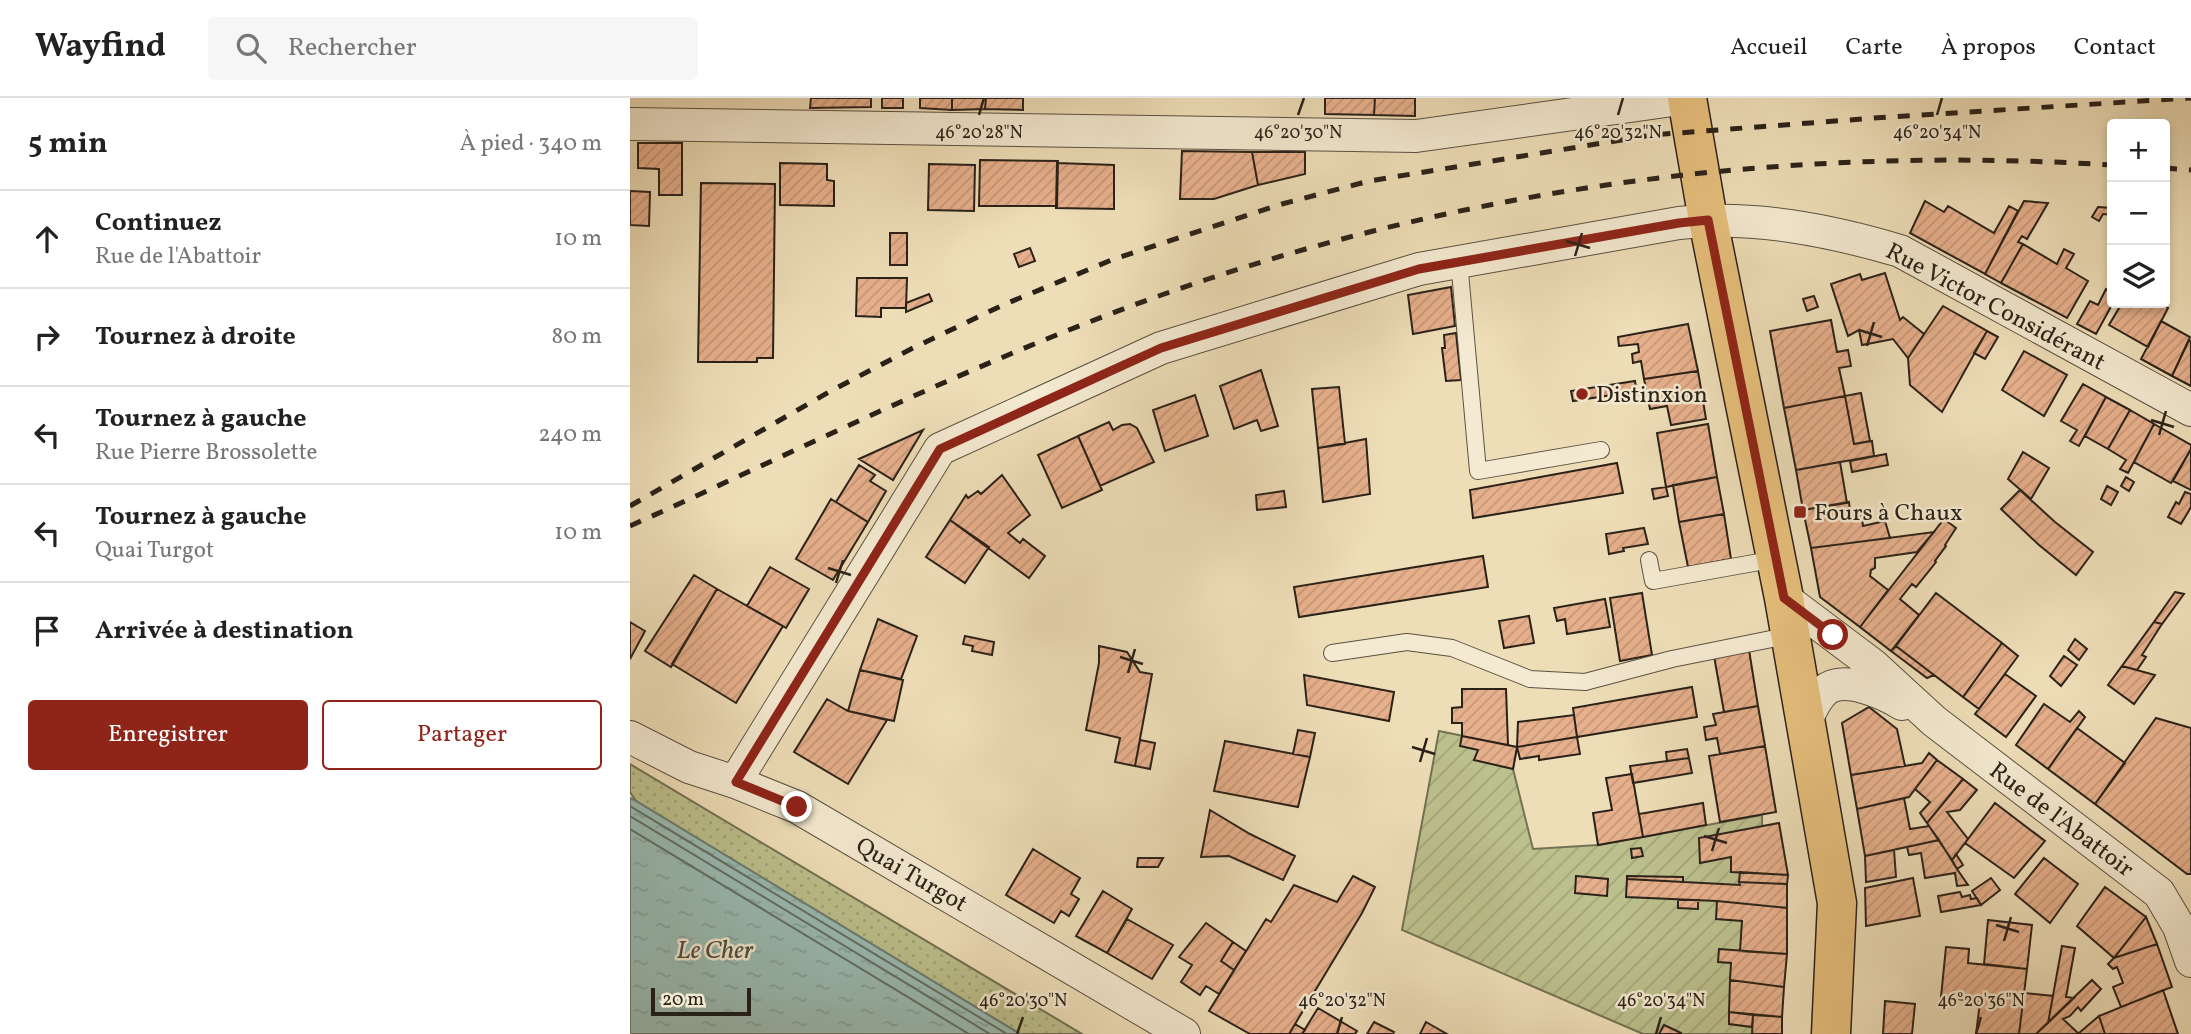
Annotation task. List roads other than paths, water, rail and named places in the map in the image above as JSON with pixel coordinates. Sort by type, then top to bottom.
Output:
[{"type":"main road","points":[[1687,98],[1708,220],[1788,616],[1837,903],[1831,1034]]},
{"type":"street","points":[[630,124],[1416,136],[1687,98]]},
{"type":"street","name":"Rue Victor Considérant","points":[[736,782],[940,449],[1161,348],[1419,269],[1708,220],[1734,220],[1856,238],[1900,251],[2191,410]]},
{"type":"street","name":"Rue de l'Abattoir","points":[[1788,616],[1872,665],[1934,722],[2159,893],[2185,924],[2191,961]]},
{"type":"street","name":"Rue de l'Abattoir","points":[[1805,724],[1814,703],[1825,689],[1858,685],[1882,693],[1934,722]]},
{"type":"street","name":"Quai Turgot","points":[[630,737],[689,767],[736,782],[797,807],[1184,1034]]},
{"type":"lane","points":[[1459,261],[1478,471],[1601,450]]},
{"type":"lane","points":[[1649,560],[1653,581],[1776,559]]},
{"type":"lane","points":[[1332,653],[1406,642],[1452,648],[1530,679],[1584,682],[1672,659],[1788,616]]},
{"type":"water","name":"Le Cher","points":[[630,798],[636,801],[1020,1034],[630,1034]]},
{"type":"railway","points":[[630,506],[829,392],[1003,305],[1114,259],[1282,204],[1369,181],[1652,135],[2191,98]]},
{"type":"railway","points":[[630,526],[916,395],[1061,333],[1208,279],[1318,245],[1542,195],[1655,178],[1768,167],[1882,161],[1997,160],[2107,165]]},
{"type":"railway","points":[[2170,168],[2191,170]]},
{"type":"place","name":"Distinxion","points":[[1582,394]]},
{"type":"place","name":"Fours à Chaux","points":[[1800,512]]}]
